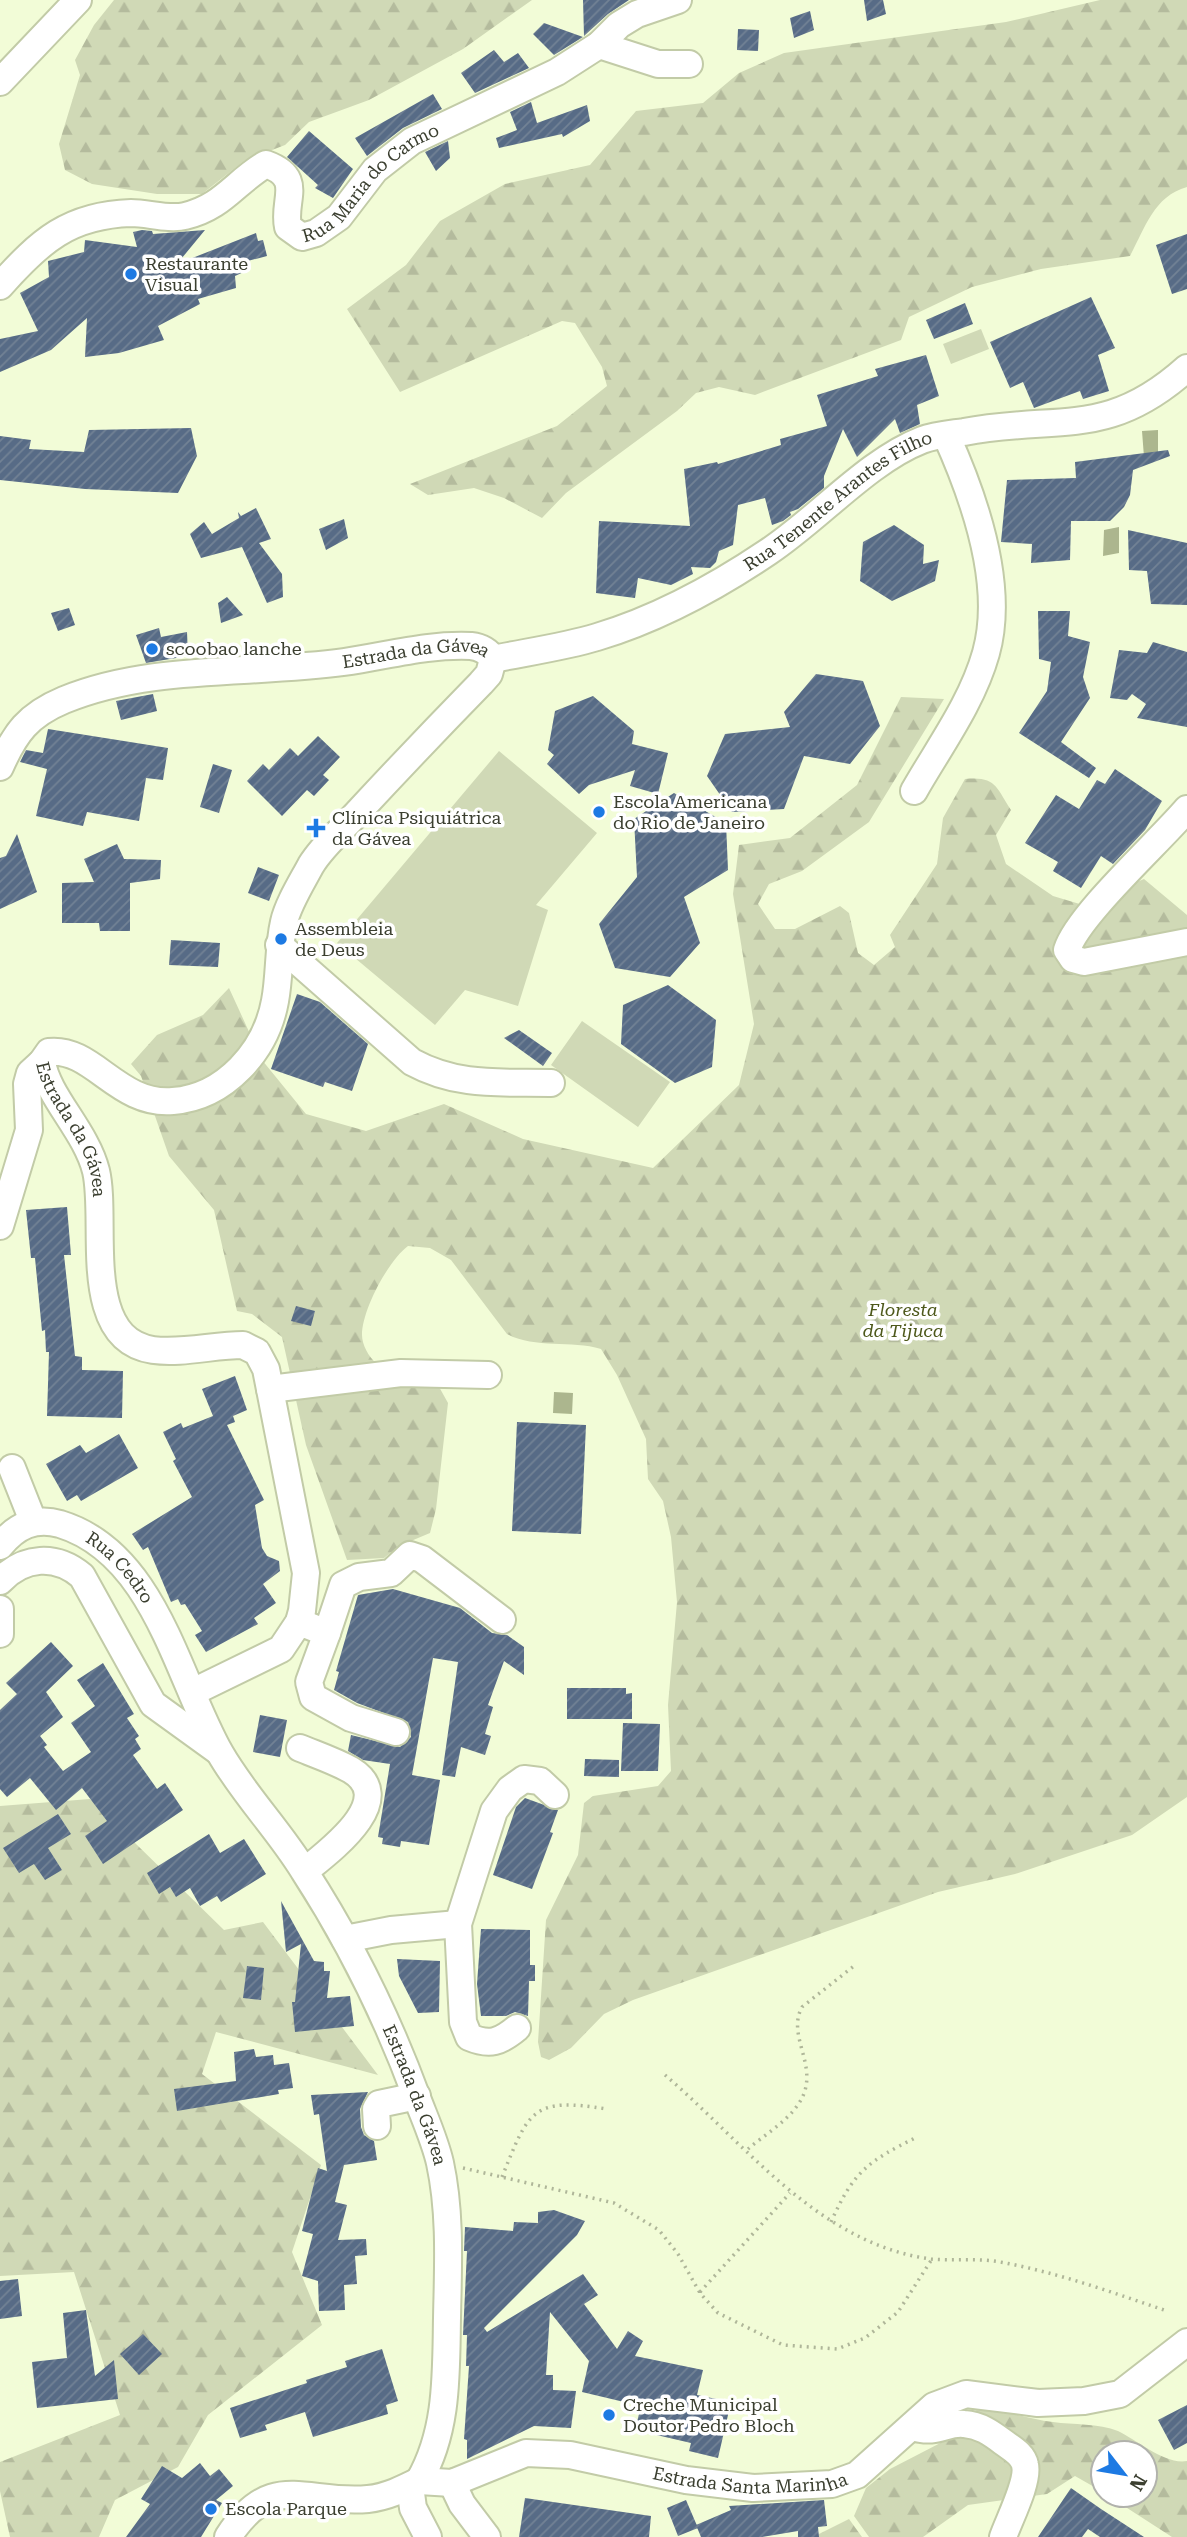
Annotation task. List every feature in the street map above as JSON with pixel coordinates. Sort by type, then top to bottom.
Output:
[{"type":"street","points":[[0,82],[78,0]]},
{"type":"street","name":"Rua Maria do Carmo","points":[[0,286],[40,243],[70,224],[131,213],[184,216],[226,199],[250,173],[266,164],[288,180],[291,191],[286,218],[288,227],[302,237],[316,233],[339,217],[375,170],[412,141],[557,72],[599,45],[619,25],[637,14],[678,0]]},
{"type":"street","points":[[599,45],[658,64],[689,64]]},
{"type":"street","name":"Rua Tenente Arantes Filho","points":[[493,659],[597,637],[705,591],[768,552],[898,451],[924,439],[1003,425],[1073,423],[1102,419],[1129,410],[1154,396],[1187,368]]},
{"type":"street","points":[[914,791],[970,693],[986,653],[991,622],[990,593],[977,512],[946,435]]},
{"type":"street","name":"Estrada da Gávea","points":[[0,767],[14,736],[29,720],[61,702],[95,689],[147,678],[344,662],[414,649],[475,646],[490,654],[493,659],[489,674],[313,863],[285,919],[279,945],[278,982],[267,1027],[252,1056],[231,1079],[174,1101],[150,1101],[119,1087],[70,1053],[49,1052],[42,1062],[47,1079],[90,1151],[101,1201],[98,1233],[106,1303],[119,1333],[132,1343],[152,1350],[243,1345],[257,1352],[270,1389],[306,1573],[299,1622],[281,1648],[193,1692],[220,1753],[305,1871],[345,1939],[404,2060],[440,2162],[449,2256],[444,2400],[441,2427],[429,2463],[414,2483]]},
{"type":"street","points":[[1187,808],[1088,916],[1070,940],[1067,950],[1073,958],[1084,962],[1187,942]]},
{"type":"street","points":[[279,945],[412,1062],[432,1073],[461,1082],[551,1083]]},
{"type":"street","points":[[0,1226],[29,1130],[27,1084],[30,1073],[42,1062]]},
{"type":"street","points":[[270,1389],[401,1373],[488,1376]]},
{"type":"street","points":[[0,1546],[19,1527],[33,1521],[12,1468]]},
{"type":"street","name":"Rua Cedro","points":[[33,1521],[71,1527],[91,1538],[121,1562],[139,1586],[193,1692]]},
{"type":"street","points":[[396,1732],[351,1717],[313,1697],[309,1682],[340,1589],[348,1580],[391,1573],[404,1559],[415,1556],[502,1620]]},
{"type":"street","name":"Rua Cedro","points":[[0,1581],[26,1562],[55,1560],[69,1565],[82,1576],[153,1704]]},
{"type":"street","points":[[306,1573],[340,1589]]},
{"type":"street","points":[[0,1609],[0,1634]]},
{"type":"street","points":[[299,1622],[327,1633]]},
{"type":"street","name":"Estrada da Gávea","points":[[153,1704],[220,1753]]},
{"type":"street","points":[[300,1748],[352,1771],[364,1783],[367,1801],[359,1823],[305,1871]]},
{"type":"street","points":[[517,2028],[500,2042],[484,2043],[469,2037],[463,2022],[458,1924],[494,1811],[510,1789],[524,1779],[540,1781],[555,1795]]},
{"type":"street","points":[[345,1939],[391,1930],[458,1924]]},
{"type":"street","points":[[377,2126],[376,2109],[379,2104],[416,2096]]},
{"type":"street","name":"Estrada Santa Marinha","points":[[414,2483],[452,2483],[526,2453],[570,2455],[686,2480],[753,2488],[832,2484],[857,2475],[934,2406],[966,2394],[1038,2403],[1084,2402],[1119,2394],[1187,2342]]},
{"type":"street","points":[[911,2427],[933,2431],[964,2424],[982,2428],[1019,2454],[1025,2464],[1025,2477],[1003,2537]]},
{"type":"street","points":[[228,2537],[244,2515],[261,2501],[285,2494],[366,2499],[390,2495],[414,2483],[413,2508],[428,2537]]},
{"type":"street","points":[[452,2483],[462,2504],[488,2537]]},
{"type":"path","points":[[747,2149],[797,2107],[804,2094],[808,2076],[797,2028],[797,2016],[802,2007],[854,1966]]},
{"type":"path","points":[[665,2075],[747,2149],[790,2193],[831,2222],[895,2252],[932,2259],[1000,2262],[1164,2310]]},
{"type":"path","points":[[502,2177],[525,2128],[550,2104],[607,2109]]},
{"type":"path","points":[[831,2222],[855,2178],[870,2162],[917,2137]]},
{"type":"path","points":[[440,2162],[614,2203],[659,2230],[700,2293],[718,2313],[783,2346],[837,2349],[865,2338],[898,2312],[932,2259]]},
{"type":"path","points":[[700,2293],[790,2193]]},
{"type":"green space","points":[[114,0],[532,0],[463,49],[369,100],[309,122],[285,145],[244,161],[202,194],[157,194],[92,184],[65,170],[59,144],[80,75],[75,60],[94,25]]},
{"type":"green space","points":[[1100,0],[1187,0],[1187,187],[1176,191],[1158,205],[1130,256],[1041,269],[972,287],[909,317],[901,340],[755,395],[719,387],[696,393],[677,411],[566,493],[542,518],[504,498],[474,488],[428,495],[410,484],[557,426],[607,386],[602,367],[575,323],[562,321],[400,392],[347,309],[406,265],[440,221],[505,184],[590,165],[636,111],[703,103],[739,73],[784,53],[1006,22]]},
{"type":"green space","points":[[981,329],[989,349],[951,364],[943,344]]},
{"type":"green space","name":"Floresta da Tijuca","points":[[901,697],[944,699],[869,822],[802,871],[769,884],[758,904],[775,929],[795,929],[840,906],[849,913],[858,953],[874,965],[895,947],[890,935],[937,864],[943,818],[965,779],[983,779],[998,789],[1011,810],[996,835],[1006,864],[1053,896],[1083,905],[1144,879],[1187,915],[1187,1797],[1132,1835],[1015,1874],[938,1892],[633,2000],[604,2014],[571,2048],[549,2060],[541,2057],[538,2042],[546,1920],[578,1855],[584,1803],[593,1796],[658,1786],[671,1771],[668,1705],[677,1602],[671,1537],[663,1501],[648,1479],[646,1439],[617,1375],[601,1349],[541,1343],[507,1334],[451,1260],[430,1248],[408,1246],[392,1263],[377,1287],[366,1313],[362,1339],[371,1358],[381,1367],[438,1385],[448,1403],[436,1509],[430,1533],[399,1546],[384,1558],[347,1560],[306,1445],[282,1337],[252,1314],[237,1311],[214,1210],[169,1156],[141,1076],[131,1064],[157,1035],[203,1015],[229,988],[262,1060],[306,1114],[366,1131],[444,1104],[523,1139],[653,1168],[739,1085],[754,1024],[733,894],[739,845],[790,838],[857,785]]},
{"type":"green space","points":[[499,751],[597,833],[536,905],[548,910],[518,1006],[465,990],[435,1025],[337,943]]},
{"type":"green space","points":[[582,1021],[670,1082],[638,1127],[551,1065]]},
{"type":"green space","points":[[90,1799],[224,1930],[263,1922],[378,2075],[216,2032],[202,2074],[321,2165],[292,2252],[322,2325],[208,2415],[178,2467],[115,2500],[99,2537],[10,2537],[0,2491],[0,2462],[120,2415],[74,2272],[0,2276],[0,1806]]},
{"type":"green space","points":[[979,2409],[998,2411],[1053,2422],[1111,2428],[1132,2439],[1089,2439],[1089,2484],[1075,2476],[1047,2494],[968,2505],[923,2537],[869,2537],[854,2516],[866,2488],[890,2469],[950,2438],[965,2416]]},
{"type":"green space","points":[[1159,2455],[1187,2461],[1187,2537],[1172,2537],[1129,2509],[1159,2509]]},
{"type":"green space","points":[[849,2519],[862,2537],[813,2537]]},
{"type":"shaded area","points":[[1158,430],[1158,458],[1144,457],[1142,431]]},
{"type":"shaded area","points":[[1119,527],[1119,553],[1103,556],[1104,530]]},
{"type":"shaded area","points":[[554,1392],[573,1393],[572,1414],[553,1413]]},
{"type":"building","points":[[583,0],[629,0],[608,14],[584,36]]},
{"type":"building","points":[[864,0],[883,0],[886,14],[867,21]]},
{"type":"building","points":[[810,11],[814,30],[794,38],[790,18]]},
{"type":"building","points":[[544,23],[583,37],[554,55],[533,34]]},
{"type":"building","points":[[738,29],[759,30],[758,51],[737,50]]},
{"type":"building","points":[[494,50],[504,62],[518,53],[529,68],[475,93],[461,73]]},
{"type":"building","points":[[433,94],[442,109],[403,128],[367,156],[355,138]]},
{"type":"building","points":[[531,102],[537,123],[587,105],[590,121],[563,137],[562,134],[499,148],[496,138],[517,130],[510,112]]},
{"type":"building","points":[[309,131],[353,169],[333,198],[315,188],[318,185],[287,157]]},
{"type":"building","points":[[448,141],[450,158],[436,171],[425,152]]},
{"type":"building","points":[[205,230],[177,264],[256,233],[258,241],[263,240],[267,256],[244,262],[246,271],[235,276],[236,288],[198,299],[200,304],[158,326],[164,340],[119,353],[85,357],[87,318],[51,350],[0,372],[0,339],[38,331],[20,293],[49,277],[48,261],[84,252],[85,240],[137,247],[133,232],[152,231],[153,234]]},
{"type":"building","points":[[1187,234],[1187,289],[1172,294],[1156,245]]},
{"type":"building","points":[[1091,297],[1115,348],[1098,355],[1109,391],[1083,399],[1080,391],[1034,408],[1023,382],[1010,388],[990,342]]},
{"type":"building","points":[[965,303],[973,324],[934,339],[926,320]]},
{"type":"building","points":[[926,355],[939,396],[917,405],[920,424],[900,433],[895,419],[857,457],[843,429],[824,476],[824,488],[798,509],[790,512],[791,515],[783,521],[772,525],[765,498],[738,505],[733,545],[719,551],[716,562],[710,568],[691,567],[693,574],[671,585],[638,578],[635,598],[596,593],[599,521],[690,526],[684,469],[717,462],[718,464],[781,445],[780,439],[827,426],[817,395],[878,376],[875,369]]},
{"type":"building","points":[[191,428],[197,456],[178,493],[85,489],[0,480],[0,436],[31,440],[29,449],[84,452],[89,430]]},
{"type":"building","points":[[1168,450],[1170,456],[1133,470],[1130,495],[1124,507],[1110,521],[1071,521],[1070,560],[1031,563],[1032,544],[1001,542],[1007,480],[1076,478],[1075,462]]},
{"type":"building","points":[[256,508],[271,539],[259,543],[282,574],[283,597],[267,603],[242,547],[201,558],[190,534],[204,522],[212,534],[239,518],[238,512],[241,516]]},
{"type":"building","points":[[344,519],[348,538],[326,550],[319,529]]},
{"type":"building","points":[[894,525],[924,545],[923,564],[939,560],[935,581],[892,601],[860,581],[863,542]]},
{"type":"building","points":[[1128,530],[1187,543],[1187,605],[1151,604],[1147,571],[1129,570]]},
{"type":"building","points":[[227,597],[243,615],[221,623],[218,603]]},
{"type":"building","points":[[69,608],[75,625],[58,631],[51,613]]},
{"type":"building","points":[[1038,611],[1070,611],[1068,636],[1090,642],[1083,677],[1090,698],[1061,742],[1096,768],[1089,778],[1019,733],[1047,691],[1051,662],[1039,659]]},
{"type":"building","points":[[159,628],[161,637],[187,632],[188,656],[146,663],[136,635]]},
{"type":"building","points":[[1153,642],[1187,652],[1187,727],[1137,718],[1146,704],[1132,694],[1127,700],[1110,698],[1119,650],[1147,653]]},
{"type":"building","points":[[816,674],[863,681],[880,726],[850,764],[804,756],[784,809],[732,812],[707,776],[725,734],[790,727],[784,712]]},
{"type":"building","points":[[153,694],[157,711],[121,720],[116,701]]},
{"type":"building","points":[[593,696],[634,731],[632,744],[668,753],[658,794],[630,786],[635,770],[589,785],[579,794],[547,764],[554,755],[548,750],[555,711]]},
{"type":"building","points":[[48,729],[168,748],[163,780],[146,778],[139,821],[87,812],[83,826],[36,816],[47,769],[20,762],[26,750],[43,753]]},
{"type":"building","points":[[318,736],[340,757],[323,775],[329,780],[314,796],[307,790],[282,816],[247,781],[263,764],[269,770],[290,748],[298,756]]},
{"type":"building","points":[[213,764],[232,770],[219,813],[200,807]]},
{"type":"building","points":[[1115,769],[1162,801],[1145,830],[1113,864],[1101,856],[1081,888],[1053,871],[1058,862],[1025,843],[1056,795],[1079,809],[1097,780],[1105,784]]},
{"type":"building","points":[[674,793],[726,823],[728,870],[684,897],[700,943],[670,977],[615,968],[599,924],[637,877],[634,819]]},
{"type":"building","points":[[17,834],[37,892],[0,909],[0,858],[6,856]]},
{"type":"building","points":[[117,844],[124,859],[161,860],[160,879],[130,883],[130,931],[100,931],[99,923],[62,923],[62,883],[94,882],[84,859]]},
{"type":"building","points":[[258,867],[279,875],[269,901],[248,893]]},
{"type":"building","points":[[171,940],[220,943],[218,967],[169,965]]},
{"type":"building","points":[[668,985],[716,1020],[712,1067],[675,1083],[621,1044],[623,1005]]},
{"type":"building","points":[[297,994],[320,1002],[368,1044],[352,1091],[325,1082],[323,1087],[271,1069]]},
{"type":"building","points":[[519,1030],[552,1053],[543,1066],[504,1038]]},
{"type":"building","points":[[67,1207],[71,1255],[64,1255],[75,1356],[82,1357],[82,1370],[123,1371],[122,1418],[47,1416],[49,1352],[46,1352],[45,1330],[42,1331],[35,1258],[31,1258],[26,1210]]},
{"type":"building","points":[[296,1306],[315,1311],[311,1326],[291,1321]]},
{"type":"building","points":[[235,1376],[247,1410],[233,1416],[235,1422],[227,1425],[264,1500],[255,1505],[262,1548],[267,1556],[279,1561],[280,1571],[263,1584],[276,1603],[254,1618],[258,1624],[206,1652],[195,1635],[202,1631],[185,1604],[181,1605],[178,1599],[171,1602],[148,1547],[143,1550],[132,1534],[192,1497],[173,1461],[176,1459],[163,1432],[181,1423],[183,1428],[213,1416],[202,1389]]},
{"type":"building","points":[[517,1422],[586,1425],[581,1534],[512,1531]]},
{"type":"building","points":[[119,1434],[138,1468],[81,1501],[77,1495],[67,1501],[46,1464],[80,1445],[86,1453]]},
{"type":"building","points":[[393,1589],[460,1608],[492,1633],[507,1635],[524,1647],[524,1675],[504,1661],[488,1705],[493,1707],[485,1734],[491,1736],[485,1755],[461,1747],[455,1777],[442,1775],[458,1662],[433,1658],[412,1775],[440,1780],[429,1845],[401,1841],[400,1847],[382,1844],[383,1838],[378,1837],[390,1764],[363,1760],[348,1751],[351,1735],[400,1747],[411,1737],[408,1722],[357,1703],[334,1690],[339,1672],[336,1671],[358,1595]]},
{"type":"building","points":[[51,1642],[73,1666],[46,1692],[63,1717],[40,1736],[47,1745],[44,1747],[63,1771],[91,1752],[71,1723],[95,1706],[77,1680],[103,1663],[134,1714],[127,1718],[139,1736],[135,1739],[141,1749],[133,1755],[157,1789],[165,1783],[183,1810],[103,1864],[85,1836],[107,1821],[82,1788],[56,1810],[30,1778],[7,1797],[0,1789],[0,1710],[17,1694],[6,1683]]},
{"type":"building","points":[[567,1688],[626,1688],[626,1694],[632,1693],[632,1719],[567,1719]]},
{"type":"building","points":[[260,1715],[287,1720],[280,1757],[253,1752]]},
{"type":"building","points":[[623,1723],[660,1724],[658,1771],[621,1771]]},
{"type":"building","points":[[585,1759],[619,1760],[619,1777],[584,1776]]},
{"type":"building","points":[[525,1798],[558,1810],[550,1832],[553,1833],[532,1889],[493,1875],[516,1807]]},
{"type":"building","points":[[58,1814],[71,1834],[48,1848],[62,1870],[45,1880],[34,1864],[19,1873],[3,1848]]},
{"type":"building","points":[[209,1834],[220,1853],[244,1839],[266,1874],[221,1902],[217,1896],[200,1906],[190,1888],[176,1897],[170,1887],[159,1894],[147,1873]]},
{"type":"building","points":[[281,1901],[314,1961],[324,1962],[324,1971],[330,1971],[327,1998],[350,1996],[354,2026],[295,2032],[292,2002],[295,2002],[301,1944],[286,1952]]},
{"type":"building","points":[[481,1929],[530,1930],[530,1965],[535,1965],[535,1981],[529,1981],[528,2016],[515,2012],[506,2016],[481,2016],[477,1984]]},
{"type":"building","points":[[397,1959],[440,1961],[439,2012],[418,2013],[399,1976]]},
{"type":"building","points":[[247,1966],[264,1968],[261,2000],[243,1998]]},
{"type":"building","points":[[254,2049],[256,2057],[273,2055],[274,2065],[289,2063],[293,2088],[278,2090],[279,2094],[177,2111],[174,2089],[236,2081],[234,2052]]},
{"type":"building","points":[[368,2092],[360,2109],[361,2127],[364,2135],[374,2141],[377,2160],[344,2165],[335,2202],[347,2205],[338,2240],[366,2239],[367,2255],[355,2256],[357,2284],[344,2285],[345,2310],[319,2311],[318,2281],[302,2276],[313,2234],[302,2231],[318,2168],[327,2171],[319,2114],[314,2115],[311,2095]]},
{"type":"building","points":[[554,2210],[585,2221],[577,2235],[484,2328],[487,2332],[583,2274],[598,2295],[584,2304],[617,2349],[628,2331],[643,2341],[635,2356],[703,2370],[697,2395],[731,2402],[718,2458],[689,2451],[691,2443],[635,2430],[641,2406],[582,2392],[589,2361],[550,2312],[546,2375],[553,2375],[553,2390],[576,2391],[571,2428],[534,2426],[467,2459],[467,2440],[464,2439],[469,2366],[466,2366],[467,2335],[463,2335],[467,2251],[464,2251],[465,2227],[513,2231],[514,2222],[538,2223],[538,2212]]},
{"type":"building","points":[[18,2279],[22,2316],[0,2319],[0,2281]]},
{"type":"building","points":[[86,2310],[95,2376],[114,2360],[118,2399],[37,2408],[32,2362],[67,2358],[63,2313]]},
{"type":"building","points":[[143,2334],[162,2354],[139,2375],[120,2354]]},
{"type":"building","points":[[382,2349],[398,2401],[386,2405],[388,2414],[313,2437],[305,2412],[265,2425],[267,2430],[240,2438],[230,2408],[307,2383],[306,2380],[347,2367],[345,2361]]},
{"type":"building","points":[[1187,2405],[1187,2443],[1174,2450],[1158,2420]]},
{"type":"building","points":[[200,2463],[210,2476],[219,2469],[233,2486],[216,2500],[222,2503],[201,2537],[126,2537],[150,2504],[141,2499],[162,2466],[182,2478]]},
{"type":"building","points":[[1071,2488],[1089,2501],[1089,2509],[1101,2509],[1144,2537],[1100,2537],[1088,2529],[1082,2537],[1038,2537]]},
{"type":"building","points":[[525,2498],[651,2516],[649,2537],[519,2537]]},
{"type":"building","points":[[686,2500],[698,2528],[678,2536],[667,2508]]},
{"type":"building","points":[[824,2500],[827,2526],[818,2527],[819,2537],[798,2537],[798,2531],[762,2537],[701,2537],[696,2525],[731,2510],[729,2506]]},
{"type":"place","name":"Restaurante Visual","points":[[131,274]]},
{"type":"place","name":"scoobao lanche","points":[[152,649]]},
{"type":"place","name":"Escola Americana do Rio de Janeiro","points":[[599,812]]},
{"type":"place","name":"Clínica Psiquiátrica da Gávea","points":[[316,828]]},
{"type":"place","name":"Assembleia de Deus","points":[[281,939]]},
{"type":"place","name":"Creche Municipal Doutor Pedro Bloch","points":[[609,2415]]},
{"type":"place","name":"Escola Parque","points":[[211,2509]]}]
